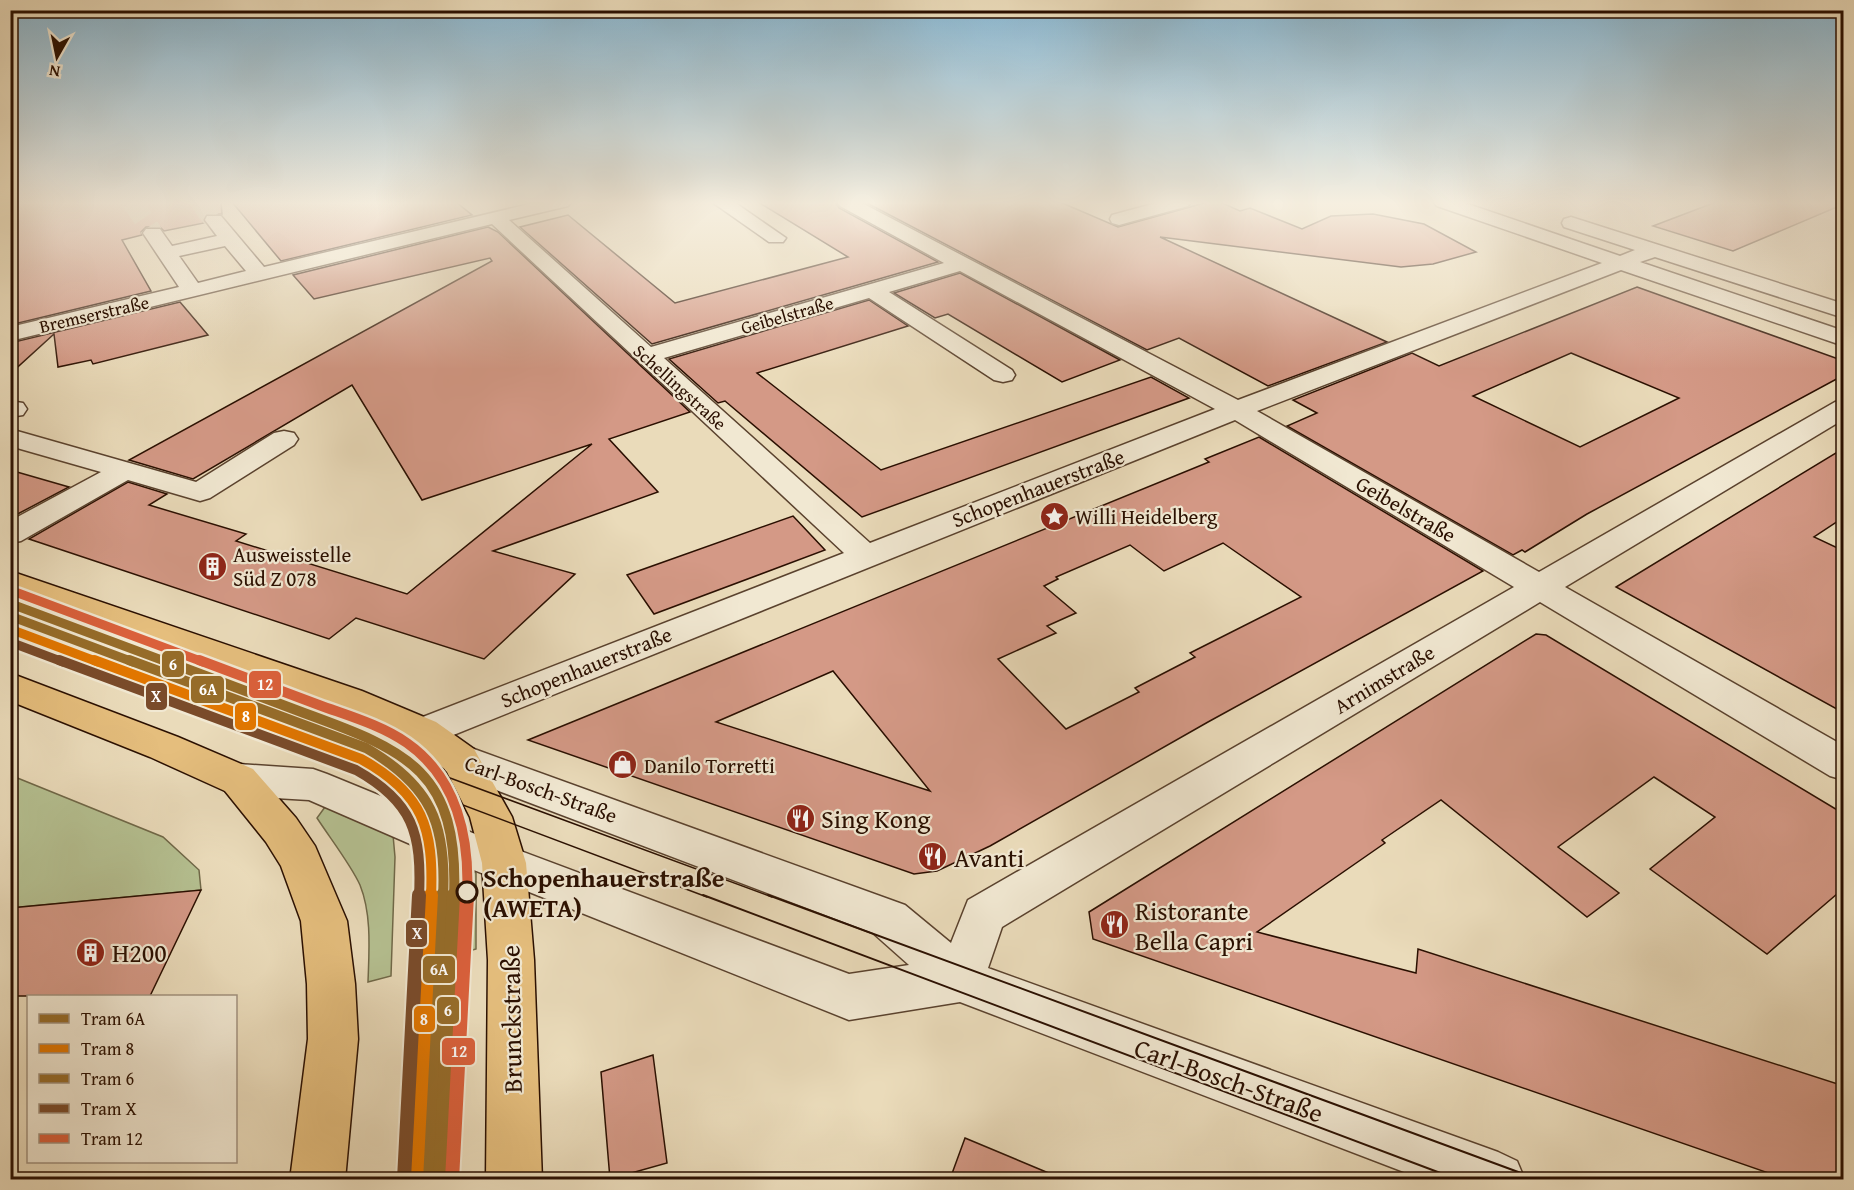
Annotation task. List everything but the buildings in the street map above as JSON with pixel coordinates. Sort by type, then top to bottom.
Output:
[{"type":"main road","name":"Carl-Bosch-Straße","points":[[10,581],[349,700],[423,732],[460,760]]},
{"type":"main road","name":"Carl-Bosch-Straße","points":[[10,686],[164,747],[238,780]]},
{"type":"main road","name":"Brunckstraße","points":[[460,760],[491,817],[504,863],[511,960],[514,1179]]},
{"type":"main road","points":[[238,780],[281,830],[300,859],[324,921],[331,984],[333,1039],[316,1179]]},
{"type":"street","points":[[169,258],[192,290]]},
{"type":"street","points":[[245,258],[259,274]]},
{"type":"street","name":"Bremserstraße","points":[[10,334],[322,258]]},
{"type":"street","name":"Schellingstraße","points":[[544,258],[646,356],[865,556]]},
{"type":"street","name":"Geibelstraße","points":[[950,258],[1236,410],[1539,587],[1839,756]]},
{"type":"street","points":[[1604,258],[1844,339]]},
{"type":"street","name":"Schopenhauerstraße","points":[[423,732],[1236,410],[1634,258]]},
{"type":"street","points":[[1677,258],[1844,311]]},
{"type":"street","name":"Geibelstraße","points":[[646,356],[962,264]]},
{"type":"street","points":[[871,290],[1003,375]]},
{"type":"street","name":"Arnimstraße","points":[[960,980],[984,914],[1844,408]]},
{"type":"street","points":[[10,437],[200,492],[284,439]]},
{"type":"street","points":[[10,534],[126,470]]},
{"type":"street","name":"Carl-Bosch-Straße","points":[[460,760],[889,918],[960,980],[1498,1179]]},
{"type":"street","name":"Carl-Bosch-Straße","points":[[238,780],[313,785],[504,863],[849,997],[960,980]]},
{"type":"green space","points":[[10,775],[163,837],[199,870],[201,890],[11,908]]},
{"type":"green space","points":[[331,806],[393,835],[395,857],[391,976],[368,982],[369,933],[364,897],[351,869],[317,818],[325,807]]},
{"type":"green space","points":[[457,863],[476,873],[476,949],[456,955]]},
{"type":"tram line","name":"12","points":[[18,593],[374,725],[407,743],[436,769],[450,791],[459,814],[464,838],[467,892],[452,1180]]},
{"type":"tram line","name":"6","points":[[14,605],[370,737],[391,748],[422,773],[442,804],[448,822],[455,866],[440,1180]]},
{"type":"tram line","name":"6A","points":[[10,616],[366,748],[389,761],[420,789],[436,823],[440,843],[443,891],[428,1180]]},
{"type":"tram line","name":"8","points":[[10,629],[361,759],[399,783],[411,797],[420,811],[425,828],[431,867],[416,1180]]},
{"type":"tram line","name":"X","points":[[10,642],[356,770],[375,781],[401,805],[414,833],[419,869],[404,1179]]},
{"type":"tram line","points":[[331,734],[772,897]]},
{"type":"tram line","points":[[296,742],[707,897]]},
{"type":"tram line","points":[[703,895],[1459,1180]]},
{"type":"tram line","points":[[768,895],[1540,1180]]},
{"type":"place","name":"Willi Heidelberg","points":[[1054,516]]},
{"type":"place","name":"Ausweisstelle Süd Z 078","points":[[212,566]]},
{"type":"place","name":"Danilo Torretti","points":[[623,765]]},
{"type":"place","name":"Sing Kong","points":[[800,818]]},
{"type":"place","name":"Avanti","points":[[933,857]]},
{"type":"place","name":"Schopenhauerstraße (AWETA)","points":[[467,892]]},
{"type":"place","name":"Ristorante Bella Capri","points":[[1114,925]]},
{"type":"place","name":"H200","points":[[91,952]]}]
